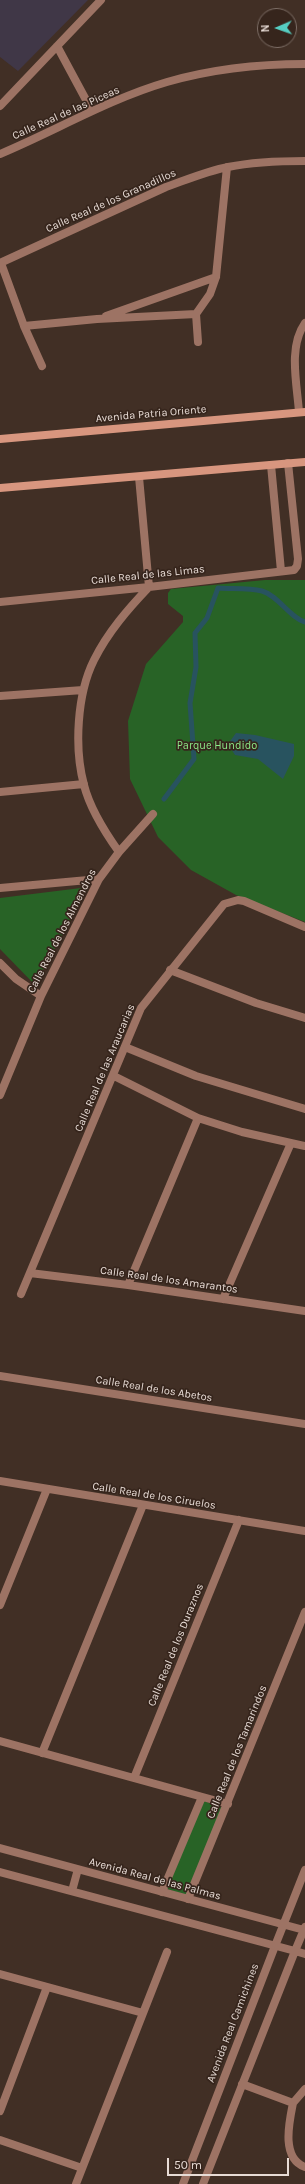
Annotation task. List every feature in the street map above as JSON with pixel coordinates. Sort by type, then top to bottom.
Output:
[{"type":"main road","name":"Avenida Patria Oriente","points":[[0,439],[302,412]]},
{"type":"main road","points":[[0,488],[305,462]]},
{"type":"street","points":[[0,106],[101,0]]},
{"type":"street","points":[[57,46],[92,111]]},
{"type":"street","name":"Calle Real de las Piceas","points":[[0,154],[92,111],[166,82],[213,70],[269,64],[305,64]]},
{"type":"street","name":"Calle Real de los Granadillos","points":[[0,263],[166,187],[227,167],[280,161],[305,161]]},
{"type":"street","points":[[198,342],[196,314],[210,294],[216,277],[227,167]]},
{"type":"street","points":[[0,263],[24,326],[42,366]]},
{"type":"street","points":[[96,319],[216,277]]},
{"type":"street","points":[[24,326],[96,319],[196,314]]},
{"type":"street","points":[[302,412],[295,352],[298,336],[305,323]]},
{"type":"street","name":"Calle Real de las Limas","points":[[0,602],[149,587],[294,570],[297,566],[298,559],[288,463]]},
{"type":"street","points":[[271,465],[281,571]]},
{"type":"street","points":[[119,852],[106,834],[94,813],[84,784],[80,756],[79,721],[83,690],[94,660],[110,632],[125,612],[149,587],[139,477]]},
{"type":"street","points":[[0,696],[83,690]]},
{"type":"street","points":[[0,792],[84,784]]},
{"type":"street","name":"Calle Real de los Almendros","points":[[1,1092],[41,996],[99,879],[119,852],[153,814]]},
{"type":"street","points":[[0,888],[99,879]]},
{"type":"street","name":"Calle Real de las Araucarias","points":[[21,1294],[114,1076],[141,1008],[170,970],[224,904],[231,901],[244,901],[305,927]]},
{"type":"street","points":[[0,963],[16,979],[41,996]]},
{"type":"street","points":[[170,970],[256,1003],[305,1018]]},
{"type":"street","points":[[125,1047],[196,1076],[305,1109]]},
{"type":"street","points":[[114,1076],[198,1118],[242,1132],[305,1146]]},
{"type":"street","points":[[128,1285],[198,1118]]},
{"type":"street","points":[[223,1299],[290,1143]]},
{"type":"street","name":"Calle Real de los Amarantos","points":[[30,1273],[128,1285],[305,1311]]},
{"type":"street","name":"Calle Real de los Abetos","points":[[0,1376],[305,1424]]},
{"type":"street","name":"Calle Real de los Ciruelos","points":[[0,1482],[305,1531]]},
{"type":"street","points":[[0,1605],[47,1489]]},
{"type":"street","points":[[42,1753],[143,1505]]},
{"type":"street","name":"Calle Real de los Duraznos","points":[[134,1778],[239,1520]]},
{"type":"street","name":"Calle Real de los Tamarindos","points":[[188,1899],[305,1612]]},
{"type":"street","points":[[0,1741],[228,1804]]},
{"type":"street","name":"Calle Real de los Tamarindos","points":[[162,1892],[202,1797]]},
{"type":"street","name":"Avenida Real de las Palmas","points":[[0,1848],[283,1925],[305,1929]]},
{"type":"street","points":[[72,1891],[78,1869]]},
{"type":"street","name":"Avenida Real Camichines","points":[[183,2184],[305,1870]]},
{"type":"street","points":[[0,1872],[305,1954]]},
{"type":"street","points":[[202,2184],[305,1929]]},
{"type":"street","points":[[76,2184],[167,1952]]},
{"type":"street","points":[[0,1974],[143,2012]]},
{"type":"street","points":[[0,2112],[47,1987]]},
{"type":"street","points":[[242,2084],[293,2103]]},
{"type":"street","points":[[305,2089],[293,2103],[288,2123],[289,2142],[292,2155],[298,2164],[305,2166]]},
{"type":"street","points":[[0,2140],[82,2168]]},
{"type":"shaded area","points":[[0,0],[88,0],[18,71],[0,57]]},
{"type":"green space","name":"Parque Hundido","points":[[265,580],[305,580],[305,922],[236,895],[191,870],[158,837],[130,779],[128,721],[146,664],[183,622],[183,616],[168,604],[168,593],[171,589]]},
{"type":"green space","points":[[89,887],[35,985],[0,949],[0,898]]},
{"type":"green space","points":[[204,1801],[222,1808],[186,1895],[167,1889]]},
{"type":"water","points":[[236,733],[255,735],[294,744],[294,756],[283,779],[258,759],[235,755],[228,744]]},
{"type":"waterway","points":[[164,799],[194,759],[190,703],[196,667],[195,633],[207,618],[218,588],[262,591],[274,597],[294,616],[305,622]]}]
